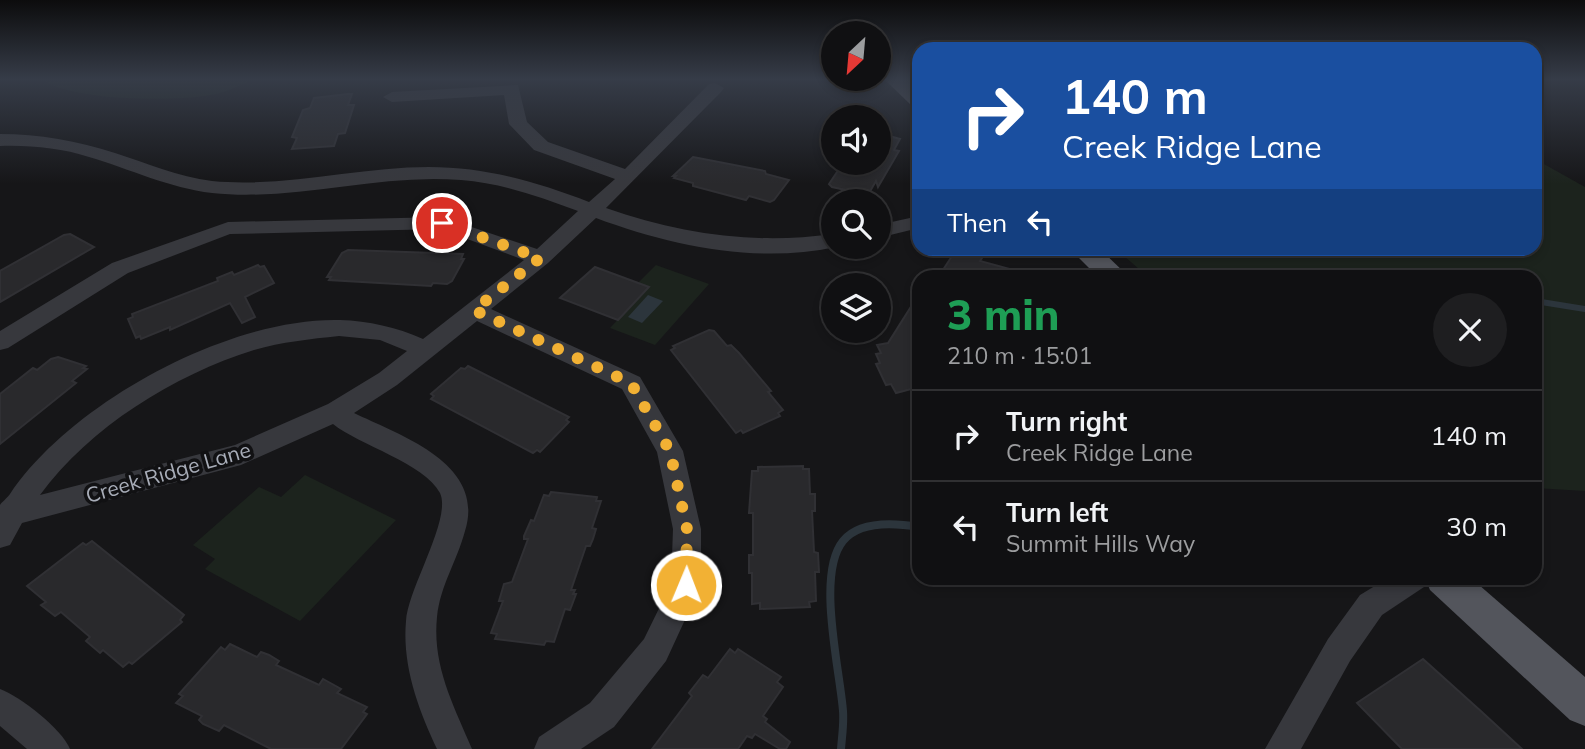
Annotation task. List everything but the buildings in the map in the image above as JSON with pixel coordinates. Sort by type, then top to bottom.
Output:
[{"type":"main road","points":[[1091,256],[1107,270]]},
{"type":"main road","points":[[1452,585],[1585,705]]},
{"type":"street","points":[[516,114],[518,124],[541,146],[628,177]]},
{"type":"street","name":"Creek Ridge Lane","points":[[4,523],[241,454],[337,411],[388,379],[540,258],[628,177],[690,114]]},
{"type":"street","points":[[0,140],[38,141],[73,147],[181,183],[201,186],[267,188],[414,174],[491,177],[519,183],[674,236],[706,242],[782,246],[821,242]]},
{"type":"street","points":[[0,342],[120,268],[228,228],[442,223],[540,258]]},
{"type":"street","points":[[891,229],[912,224]]},
{"type":"street","points":[[474,310],[631,383],[670,451],[687,529],[686,585],[655,650],[602,715],[551,749]]},
{"type":"street","name":"Creek Ridge Lane","points":[[4,523],[50,462],[116,406],[178,370],[260,338],[330,328],[380,332],[425,349]]},
{"type":"street","points":[[337,411],[344,419],[435,469],[454,493],[455,517],[424,599],[420,638],[426,682],[455,749]]},
{"type":"street","points":[[1282,749],[1339,650],[1371,605],[1402,585]]},
{"type":"street","points":[[0,705],[53,749]]},
{"type":"shaded area","points":[[1542,163],[1585,187],[1585,491],[1542,488],[1542,270],[1140,270],[1124,256],[1542,256]]},
{"type":"shaded area","points":[[656,265],[709,284],[655,345],[610,328],[648,288],[638,283]]},
{"type":"shaded area","points":[[648,295],[663,301],[642,323],[628,317]]},
{"type":"shaded area","points":[[305,475],[396,520],[300,621],[205,569],[215,559],[193,545],[259,487],[281,497]]},
{"type":"waterway","points":[[1542,302],[1585,309]]},
{"type":"waterway","points":[[841,749],[843,711],[830,598],[835,556],[843,541],[859,529],[889,524],[912,526]]},
{"type":"route","points":[[442,223],[540,258],[474,310],[631,383],[670,451],[687,529],[686,585]]}]
